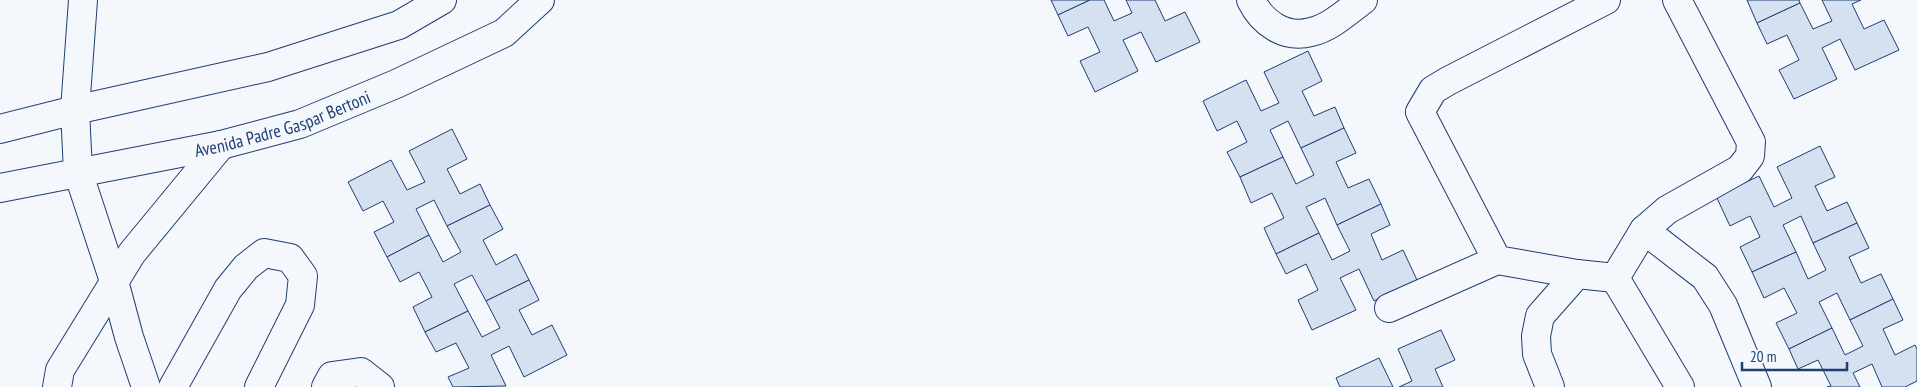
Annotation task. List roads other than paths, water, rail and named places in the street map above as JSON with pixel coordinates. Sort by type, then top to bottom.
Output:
[{"type":"street","points":[[83,0],[75,110],[78,172],[146,387]]},
{"type":"street","points":[[0,129],[75,110],[268,67],[399,25],[442,0]]},
{"type":"street","name":"Avenida Padre Gaspar Bertoni","points":[[0,188],[221,145],[300,124],[396,84],[504,33],[540,0]]},
{"type":"street","points":[[1251,0],[1256,9],[1271,25],[1289,34],[1311,32],[1330,10],[1363,0]]},
{"type":"street","points":[[1497,260],[1420,112],[1433,90],[1606,0]]},
{"type":"street","points":[[1614,278],[1644,230],[1667,210],[1740,170],[1750,156],[1750,142],[1677,0]]},
{"type":"street","points":[[57,387],[60,370],[132,253],[221,145]]},
{"type":"street","points":[[1644,230],[1705,277],[1723,305],[1757,387]]},
{"type":"street","points":[[172,387],[228,289],[246,267],[264,253],[290,258],[303,276],[300,305],[259,387]]},
{"type":"street","points":[[1389,308],[1497,260],[1577,274],[1614,278]]},
{"type":"street","points":[[1550,387],[1536,354],[1536,336],[1540,316],[1577,274]]},
{"type":"street","points":[[1614,278],[1680,387]]},
{"type":"street","points":[[326,387],[332,376],[361,372],[380,387]]}]
